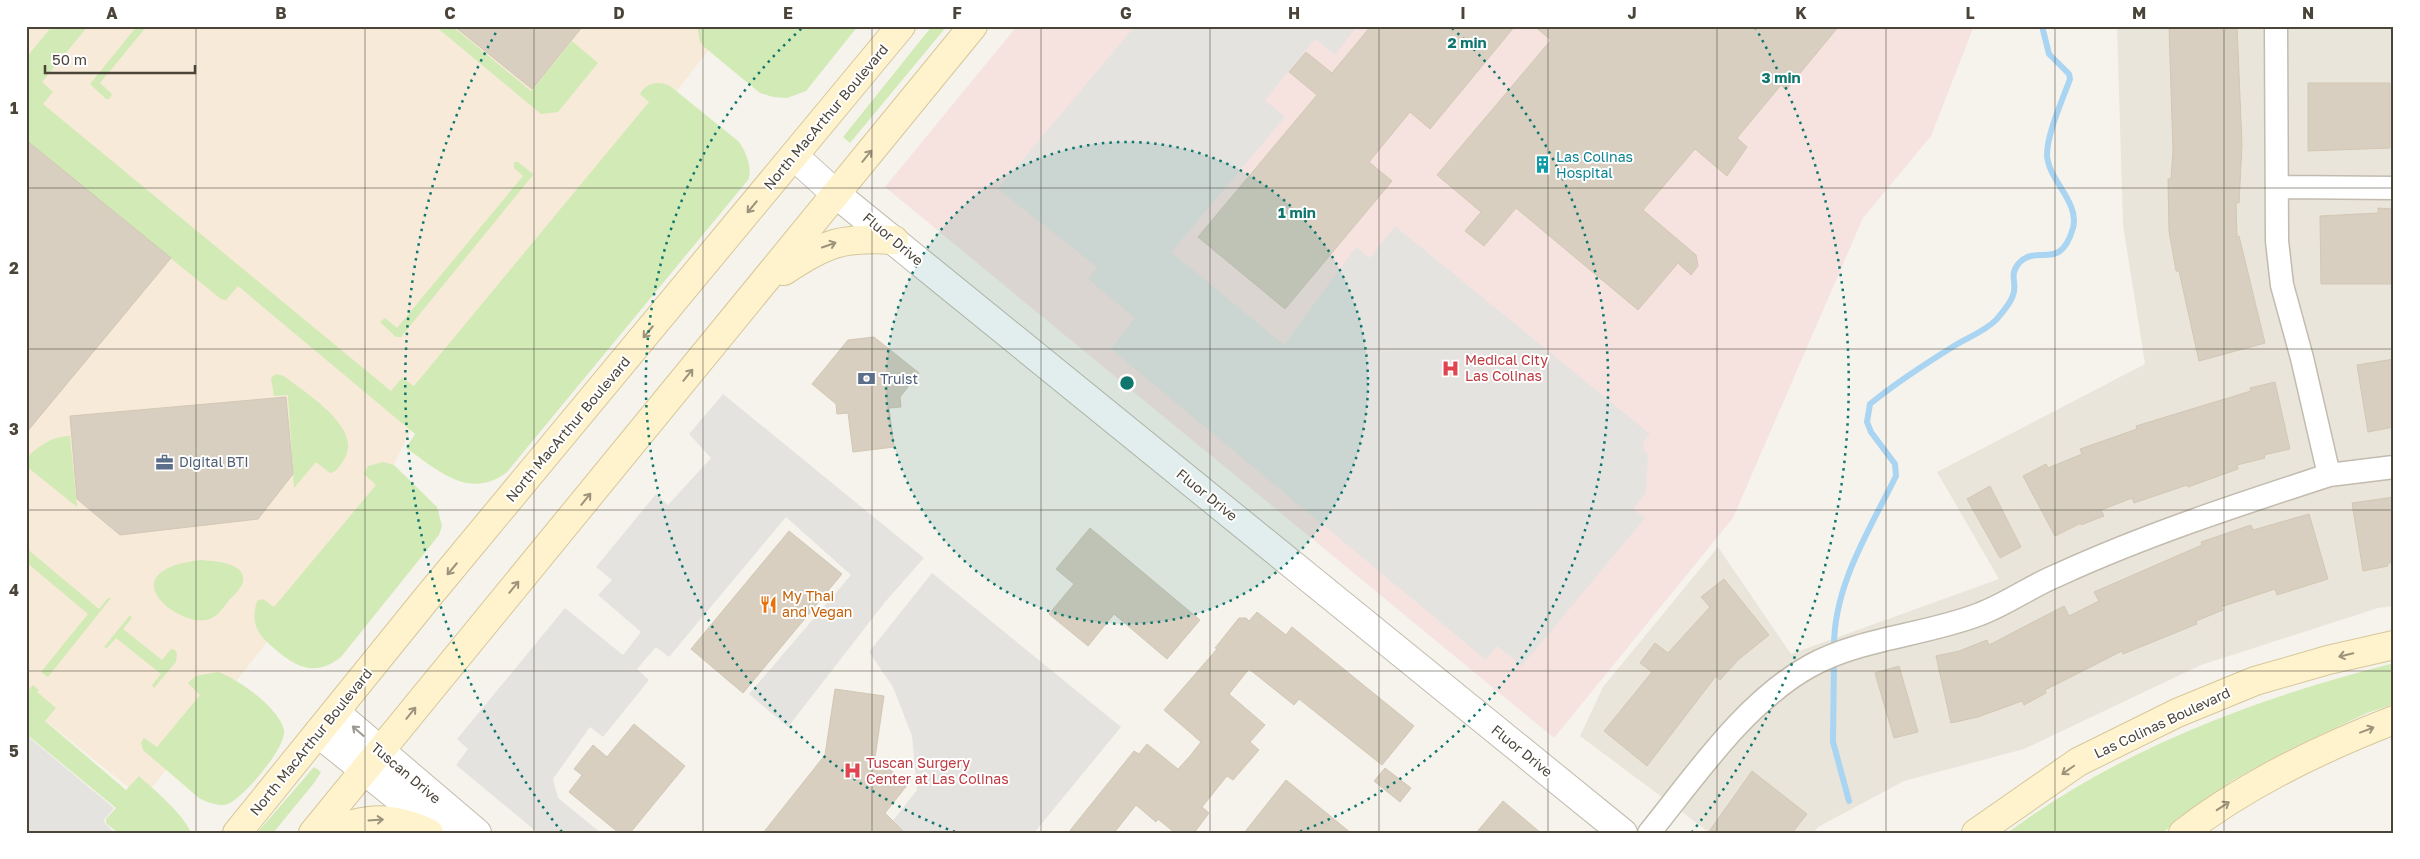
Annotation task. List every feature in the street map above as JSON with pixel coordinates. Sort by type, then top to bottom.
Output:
[{"type":"main road","name":"North MacArthur Boulevard","points":[[237,833],[901,26]]},
{"type":"main road","points":[[313,833],[973,26]]},
{"type":"main road","points":[[758,289],[814,251],[836,243],[855,239],[894,240]]},
{"type":"main road","name":"Las Colinas Boulevard","points":[[1976,833],[2078,762],[2177,713],[2255,681],[2328,660],[2394,645]]},
{"type":"main road","points":[[2183,833],[2294,763],[2341,741],[2394,720]]},
{"type":"main road","points":[[329,833],[355,822],[382,819],[409,824],[429,833]]},
{"type":"street","points":[[2276,26],[2277,241],[2282,285],[2302,358],[2329,475]]},
{"type":"street","name":"Fluor Drive","points":[[794,156],[836,194],[1623,833]]},
{"type":"street","points":[[2278,187],[2394,188]]},
{"type":"street","points":[[1649,833],[1713,754],[1767,696],[1811,666],[1870,644],[1980,614],[2057,575],[2219,511],[2329,475],[2394,466]]},
{"type":"street","name":"Tuscan Drive","points":[[335,712],[372,760],[442,833]]},
{"type":"street","name":"Tuscan Drive","points":[[318,733],[372,760],[477,833]]},
{"type":"shaded area","points":[[26,26],[728,26],[416,419],[373,508],[143,799],[26,705]]},
{"type":"shaded area","name":"Medical City Las Colinas","points":[[1017,26],[1974,26],[1931,136],[1863,218],[1733,518],[1554,738],[885,187]]},
{"type":"shaded area","points":[[1135,26],[1357,26],[1335,55],[1315,39],[1265,100],[1285,117],[1171,252],[1284,345],[1356,247],[1370,258],[1395,226],[1650,434],[1643,443],[1644,450],[1648,454],[1646,493],[1633,509],[1645,518],[1522,666],[1497,646],[1486,660],[1111,349],[1135,318],[1088,279],[1097,267],[998,189]]},
{"type":"shaded area","points":[[2117,26],[2394,26],[2394,606],[2378,608],[2201,665],[2024,749],[1904,781],[1818,827],[1813,833],[1710,833],[1580,736],[1603,687],[1718,547],[1791,654],[1999,579],[1937,472],[2145,364],[2123,225]]},
{"type":"shaded area","points":[[723,394],[924,558],[885,602],[788,727],[749,694],[851,575],[786,517],[669,657],[656,647],[637,669],[649,680],[603,737],[590,727],[553,779],[558,798],[601,833],[538,833],[456,765],[468,749],[457,739],[565,608],[623,655],[641,632],[598,595],[612,580],[596,567],[656,494],[668,505],[711,458],[689,434]]},
{"type":"shaded area","points":[[932,573],[1121,727],[1034,833],[883,833],[917,790],[912,736],[893,687],[869,652]]},
{"type":"shaded area","points":[[26,735],[114,808],[104,820],[115,833],[26,833]]},
{"type":"green space","points":[[52,26],[88,26],[42,82],[53,92],[43,104],[391,391],[402,378],[414,386],[649,102],[640,94],[649,85],[662,83],[670,86],[738,141],[748,160],[750,170],[748,180],[507,472],[493,480],[480,484],[467,483],[442,473],[406,448],[415,434],[238,286],[226,300],[221,299],[26,141],[26,58]]},
{"type":"green space","points":[[137,26],[147,26],[100,83],[112,94],[109,99],[106,99],[90,84]]},
{"type":"green space","points":[[435,26],[452,26],[531,91],[572,41],[598,63],[558,112],[541,114]]},
{"type":"green space","points":[[697,26],[858,26],[806,91],[787,98],[773,97],[760,93],[703,46]]},
{"type":"green space","points":[[932,26],[947,26],[850,143],[843,137]]},
{"type":"green space","points":[[514,162],[518,162],[533,175],[401,337],[396,337],[380,322],[385,318],[397,328],[523,176],[514,168]]},
{"type":"green space","points":[[276,374],[284,376],[330,413],[340,425],[346,437],[348,449],[343,461],[336,470],[330,473],[316,462],[294,488],[288,395],[274,396],[271,378]]},
{"type":"green space","points":[[64,436],[70,436],[77,507],[26,466],[26,459],[40,446]]},
{"type":"green space","points":[[383,462],[394,465],[437,507],[442,526],[439,535],[341,657],[324,667],[308,668],[300,666],[284,657],[260,634],[254,617],[257,601],[263,599],[274,607],[376,485],[364,474],[368,466]]},
{"type":"green space","points":[[26,548],[99,609],[108,598],[111,598],[48,677],[41,672],[88,614],[26,562]]},
{"type":"green space","points":[[200,560],[220,562],[235,567],[243,575],[243,582],[216,616],[210,619],[198,620],[183,616],[169,608],[159,598],[154,587],[158,576],[172,566]]},
{"type":"green space","points":[[130,615],[132,618],[123,629],[162,660],[171,649],[175,650],[177,654],[176,662],[154,688],[152,685],[161,674],[116,638],[107,648],[104,647]]},
{"type":"green space","points":[[2394,663],[2394,704],[2367,713],[2288,750],[2233,780],[2162,833],[2007,833],[2051,803],[2097,776],[2144,751],[2192,729],[2292,692]]},
{"type":"green space","points":[[218,672],[236,681],[257,696],[276,714],[284,731],[283,739],[278,749],[262,772],[235,800],[224,805],[213,804],[199,798],[143,750],[141,742],[144,738],[157,747],[200,695],[188,683],[196,676]]},
{"type":"green space","points":[[33,685],[39,690],[37,692],[56,708],[45,721],[126,790],[139,776],[175,810],[191,833],[118,833],[106,823],[106,819],[116,808],[26,734],[26,693]]},
{"type":"green space","points":[[314,767],[321,772],[273,833],[257,833]]},
{"type":"building","points":[[454,26],[583,26],[532,89]]},
{"type":"building","points":[[1371,26],[1515,26],[1430,129],[1410,112],[1369,162],[1392,181],[1285,309],[1198,237],[1317,95],[1289,72],[1306,52],[1332,73]]},
{"type":"building","name":"Las Colinas Hospital","points":[[1534,26],[1839,26],[1786,90],[1781,85],[1737,138],[1747,147],[1727,176],[1695,149],[1643,210],[1696,255],[1698,266],[1691,275],[1678,263],[1638,310],[1516,208],[1484,246],[1465,231],[1481,212],[1437,175],[1551,40]]},
{"type":"building","points":[[2169,26],[2237,26],[2242,145],[2239,203],[2236,203],[2237,237],[2239,236],[2265,343],[2199,361],[2179,271],[2176,271],[2169,231],[2168,179],[2171,179],[2173,150]]},
{"type":"building","points":[[2308,83],[2390,83],[2390,148],[2308,151]]},
{"type":"building","points":[[26,140],[171,258],[26,433]]},
{"type":"building","points":[[2378,208],[2394,209],[2394,284],[2321,284],[2320,216],[2378,213]]},
{"type":"building","name":"Truist","points":[[874,337],[919,373],[900,397],[901,407],[889,408],[894,447],[853,452],[848,413],[837,414],[836,404],[812,384],[848,340]]},
{"type":"building","points":[[2394,359],[2394,427],[2368,432],[2357,365]]},
{"type":"building","points":[[2275,382],[2290,449],[2264,455],[2265,458],[2237,465],[2238,469],[2188,487],[2187,485],[2134,503],[2132,498],[2101,510],[2104,516],[2081,525],[2081,523],[2055,536],[2023,476],[2046,464],[2048,468],[2082,454],[2080,449],[2137,429],[2136,426],[2251,391],[2250,388]]},
{"type":"building","points":[[286,397],[293,474],[258,519],[120,535],[77,499],[70,416]]},
{"type":"building","points":[[1990,486],[2021,547],[2000,558],[1967,499]]},
{"type":"building","points":[[2394,497],[2394,562],[2388,563],[2388,566],[2363,571],[2352,503]]},
{"type":"building","points":[[2309,514],[2328,579],[2277,595],[2275,589],[2221,607],[2223,610],[2196,621],[2197,624],[2123,654],[2122,651],[2045,690],[2046,693],[2024,705],[2022,701],[1978,717],[1951,723],[1936,656],[1959,651],[1987,640],[1989,645],[2064,606],[2069,616],[2099,601],[2094,592],[2202,545],[2201,542],[2251,525],[2253,530]]},
{"type":"building","points":[[1090,528],[1200,620],[1167,659],[1114,614],[1088,646],[1049,614],[1074,584],[1056,569]]},
{"type":"building","points":[[789,531],[842,574],[743,693],[691,649]]},
{"type":"building","points":[[1724,579],[1769,635],[1738,660],[1720,680],[1716,676],[1647,766],[1604,731],[1652,672],[1640,663],[1655,643],[1668,653],[1710,607],[1701,597]]},
{"type":"building","points":[[1257,612],[1286,635],[1292,627],[1414,726],[1382,765],[1299,699],[1294,705],[1249,669],[1229,694],[1265,725],[1250,742],[1259,750],[1233,780],[1227,776],[1202,807],[1209,813],[1194,833],[1175,833],[1158,819],[1156,822],[1136,805],[1114,833],[1068,833],[1134,751],[1139,754],[1147,744],[1178,769],[1190,756],[1201,742],[1164,710],[1217,649],[1215,648],[1239,618],[1246,618],[1249,621]]},
{"type":"building","points":[[1899,666],[1918,732],[1894,738],[1875,673]]},
{"type":"building","name":"Tuscan Surgery Center at Las Colinas","points":[[835,689],[884,696],[875,758],[908,784],[885,813],[905,833],[763,833],[825,755]]},
{"type":"building","points":[[634,724],[685,766],[630,833],[619,833],[569,792],[582,775],[574,769],[593,745],[607,757]]},
{"type":"building","points":[[1385,768],[1411,788],[1400,802],[1374,781]]},
{"type":"building","points":[[1752,771],[1807,814],[1792,833],[1708,833]]},
{"type":"building","points":[[1286,780],[1351,833],[1244,833]]},
{"type":"building","points":[[1503,801],[1541,833],[1476,833]]},
{"type":"waterway","points":[[1834,649],[1839,603],[1846,581],[1864,538],[1896,476],[1895,464],[1871,432],[1867,422],[1870,404],[1922,366],[1992,324],[2012,298],[2015,287],[2014,272],[2019,263],[2034,255],[2055,254],[2062,250],[2068,242],[2073,228],[2074,218],[2072,209],[2052,173],[2047,155],[2052,127],[2070,79],[2069,74],[2049,54],[2042,26]]},
{"type":"waterway","points":[[1834,659],[1833,742],[1849,801]]},
{"type":"place","name":"Las Colinas Hospital","points":[[1542,165]]},
{"type":"place","name":"Medical City Las Colinas","points":[[1451,368]]},
{"type":"place","name":"Truist","points":[[866,379]]},
{"type":"place","name":"Digital BTI","points":[[165,462]]},
{"type":"place","name":"My Thai and Vegan","points":[[768,604]]},
{"type":"place","name":"Tuscan Surgery Center at Las Colinas","points":[[852,771]]}]
